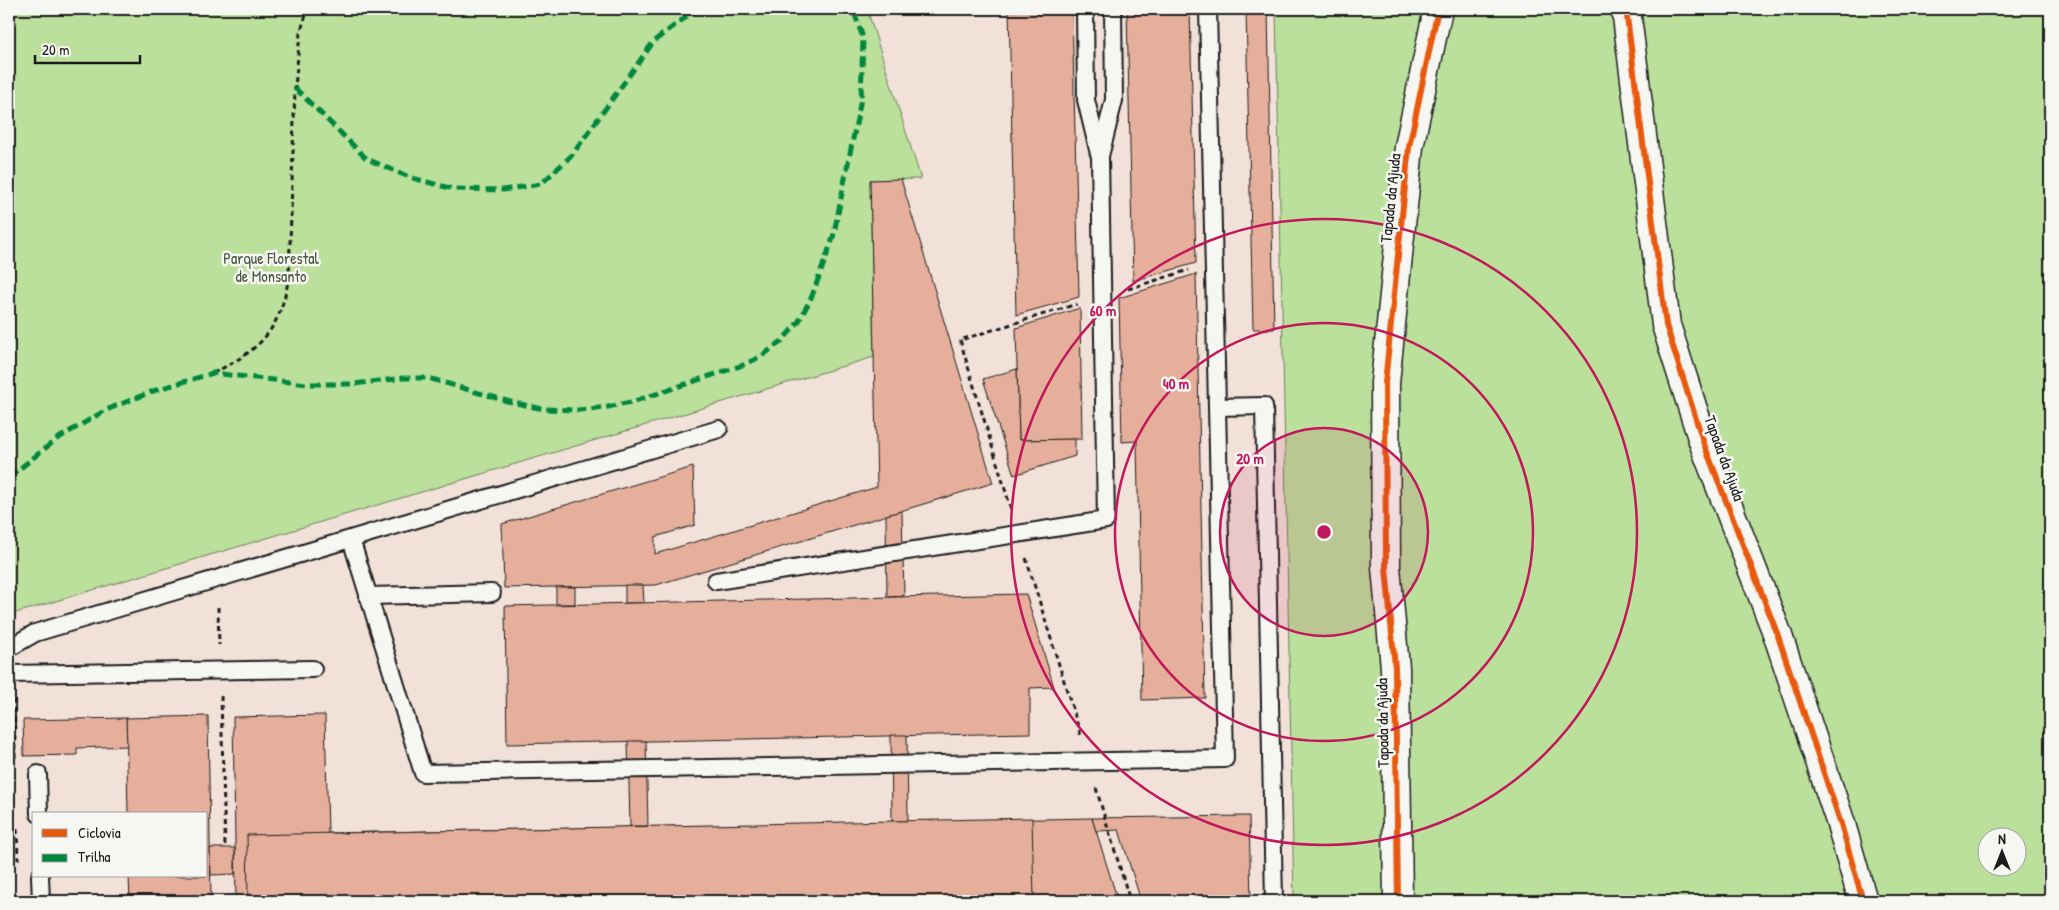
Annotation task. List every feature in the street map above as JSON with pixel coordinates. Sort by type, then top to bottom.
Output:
[{"type":"street","name":"Tapada da Ajuda","points":[[1398,901],[1395,668],[1386,567],[1385,383],[1409,147],[1438,9]]},
{"type":"street","name":"Tapada da Ajuda","points":[[1626,9],[1666,324],[1704,444],[1780,642],[1841,824],[1863,901]]},
{"type":"lane","points":[[716,581],[1106,520],[1100,156],[1086,100],[1085,9]]},
{"type":"lane","points":[[1100,156],[1114,100],[1113,9]]},
{"type":"lane","points":[[351,539],[423,772],[1225,759],[1208,9]]},
{"type":"lane","points":[[1217,407],[1264,406],[1274,901]]},
{"type":"lane","points":[[9,648],[35,633],[720,429]]},
{"type":"lane","points":[[368,596],[492,594]]},
{"type":"lane","points":[[9,674],[313,669]]},
{"type":"lane","points":[[38,774],[39,812]]},
{"type":"lane","points":[[40,878],[40,901]]},
{"type":"path","points":[[213,373],[241,359],[260,344],[274,326],[285,302],[290,276],[290,212],[295,88],[300,33],[308,9]]},
{"type":"path","points":[[218,578],[224,848]]},
{"type":"path","points":[[14,717],[15,759]]},
{"type":"shaded area","points":[[823,9],[1282,9],[1301,901],[9,901],[9,603]]},
{"type":"green space","name":"Parque Florestal de Monsanto","points":[[9,9],[867,9],[921,179],[870,180],[874,357],[9,615]]},
{"type":"green space","points":[[1276,9],[2050,9],[2050,901],[1294,901]]},
{"type":"building","points":[[1009,9],[1072,9],[1079,297],[1016,315]]},
{"type":"building","points":[[1127,9],[1190,9],[1196,263],[1133,281]]},
{"type":"building","points":[[1238,9],[1268,9],[1274,329],[1253,329],[1246,10]]},
{"type":"building","points":[[901,179],[993,483],[656,585],[504,588],[502,524],[693,467],[695,525],[655,537],[655,554],[877,487],[870,180]]},
{"type":"building","points":[[1196,274],[1205,698],[1142,700],[1137,441],[1122,442],[1119,298]]},
{"type":"building","points":[[1080,308],[1082,439],[1019,440],[1016,328]]},
{"type":"building","points":[[1017,369],[1019,440],[1075,439],[1075,456],[1014,475],[983,379]]},
{"type":"building","points":[[902,511],[904,596],[887,597],[886,515]]},
{"type":"building","points":[[625,585],[643,585],[644,603],[625,603]]},
{"type":"building","points":[[556,587],[575,587],[575,604],[556,604]]},
{"type":"building","points":[[1026,594],[1054,687],[1030,688],[1030,733],[507,744],[505,606]]},
{"type":"building","points":[[325,715],[328,833],[1092,818],[1118,901],[366,901],[366,899],[236,901],[233,717]]},
{"type":"building","points":[[208,716],[211,901],[130,901],[129,878],[208,878],[208,812],[128,812],[126,718]]},
{"type":"building","points":[[126,718],[127,746],[77,748],[77,755],[24,756],[23,720]]},
{"type":"building","points":[[891,735],[907,735],[908,821],[892,821]]},
{"type":"building","points":[[628,741],[646,741],[648,826],[630,826]]},
{"type":"building","points":[[1249,816],[1251,901],[1141,901],[1119,830],[1096,831],[1092,818]]},
{"type":"building","points":[[1032,818],[1034,901],[248,901],[247,835]]},
{"type":"building","points":[[210,848],[235,848],[235,874],[211,875]]},
{"type":"marked path","points":[[295,88],[367,159],[409,177],[453,189],[503,190],[541,184],[572,155],[654,41],[697,9]]},
{"type":"marked path","points":[[9,477],[57,439],[106,410],[156,390],[213,373],[307,384],[354,384],[403,378],[428,378],[507,401],[543,409],[578,410],[608,407],[635,401],[743,365],[762,356],[782,341],[799,321],[812,296],[833,238],[861,99],[863,38],[853,9]]},
{"type":"cycle path","points":[[1398,901],[1395,668],[1386,567],[1385,383],[1409,147],[1438,9]]},
{"type":"cycle path","points":[[1626,9],[1666,325],[1704,444],[1777,633],[1841,824],[1863,901]]}]
